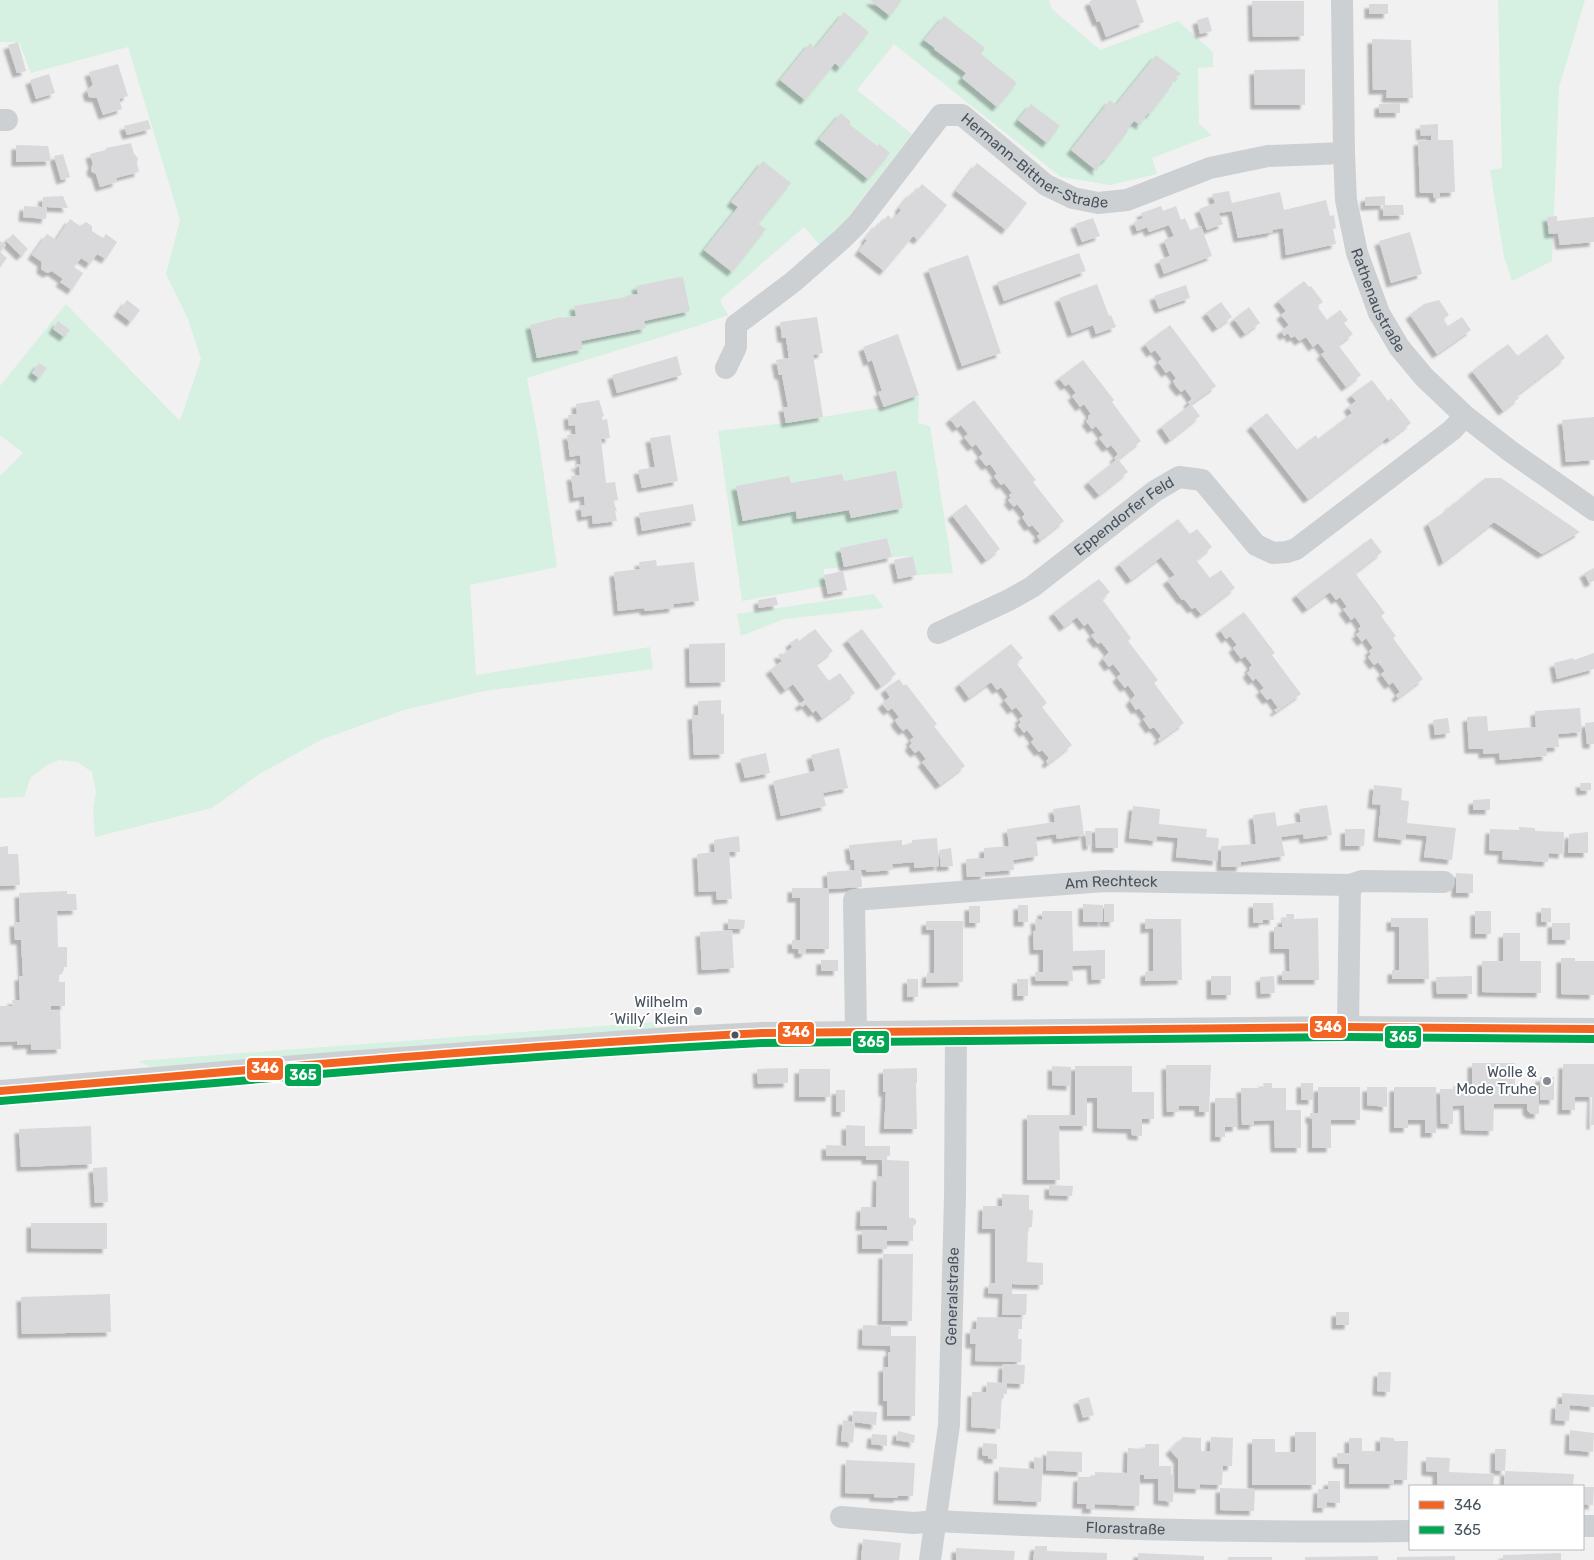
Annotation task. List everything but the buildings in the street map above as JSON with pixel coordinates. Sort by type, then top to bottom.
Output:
[{"type":"street","name":"Rathenaustraße","points":[[1342,0],[1346,200],[1357,253],[1379,313],[1399,347],[1424,377],[1465,416],[1510,451],[1594,510]]},
{"type":"street","name":"Hermann-Bittner-Straße","points":[[726,368],[736,347],[736,325],[793,282],[858,223],[941,115],[962,115],[1046,185],[1073,198],[1098,203],[1126,200],[1210,168],[1268,156],[1344,152]]},
{"type":"street","name":"Eppendorfer Feld","points":[[938,633],[1009,600],[1032,587],[1155,491],[1179,477],[1202,480],[1256,545],[1273,553],[1296,549],[1452,430],[1465,416]]},
{"type":"street","name":"Am Rechteck","points":[[856,1031],[854,900],[1105,881],[1350,885],[1362,881],[1444,882]]},
{"type":"street","points":[[1348,1027],[1350,885]]},
{"type":"street","points":[[0,1091],[292,1066],[762,1032],[1348,1027],[1594,1029]]},
{"type":"street","name":"Generalstraße","points":[[930,1560],[949,1425],[955,1197],[956,1031]]},
{"type":"street","name":"Florastraße","points":[[841,1517],[914,1523],[936,1521],[1263,1532],[1409,1531]]},
{"type":"green space","points":[[0,0],[1049,0],[1052,9],[1100,50],[1178,21],[1213,52],[1213,67],[1198,68],[1199,124],[1212,135],[1152,158],[1157,174],[1110,185],[1061,177],[894,44],[857,90],[912,134],[849,216],[820,245],[804,227],[720,300],[728,315],[527,378],[539,442],[557,567],[470,585],[476,675],[650,647],[653,669],[484,691],[404,710],[323,739],[261,773],[212,808],[95,837],[93,809],[96,792],[92,772],[77,762],[59,760],[47,765],[31,777],[24,797],[0,798],[0,476],[23,453],[0,435],[0,386],[66,304],[180,421],[201,359],[188,319],[166,274],[180,220],[128,47],[31,73],[19,42],[0,42]]},
{"type":"green space","points":[[1498,0],[1585,0],[1559,87],[1552,261],[1512,281],[1504,257],[1490,170],[1502,168]]},
{"type":"green space","points":[[919,395],[918,423],[930,426],[953,573],[917,575],[913,556],[892,557],[887,538],[840,548],[844,567],[824,569],[825,586],[742,601],[718,431],[786,423],[883,407]]},
{"type":"green space","points":[[874,594],[884,608],[784,619],[741,636],[737,614]]},
{"type":"green space","points":[[658,1023],[655,1029],[151,1067],[138,1061]]},
{"type":"transit line","name":"346","points":[[0,1091],[476,1052],[762,1033],[1348,1027],[1594,1029]]},
{"type":"transit line","name":"365","points":[[1,1101],[476,1062],[762,1043],[1348,1037],[1594,1039]]},
{"type":"place","name":"Wilhelm ´Willy´ Klein","points":[[698,1011]]},
{"type":"place","name":"Wolle & Mode Truhe","points":[[1547,1081]]}]
